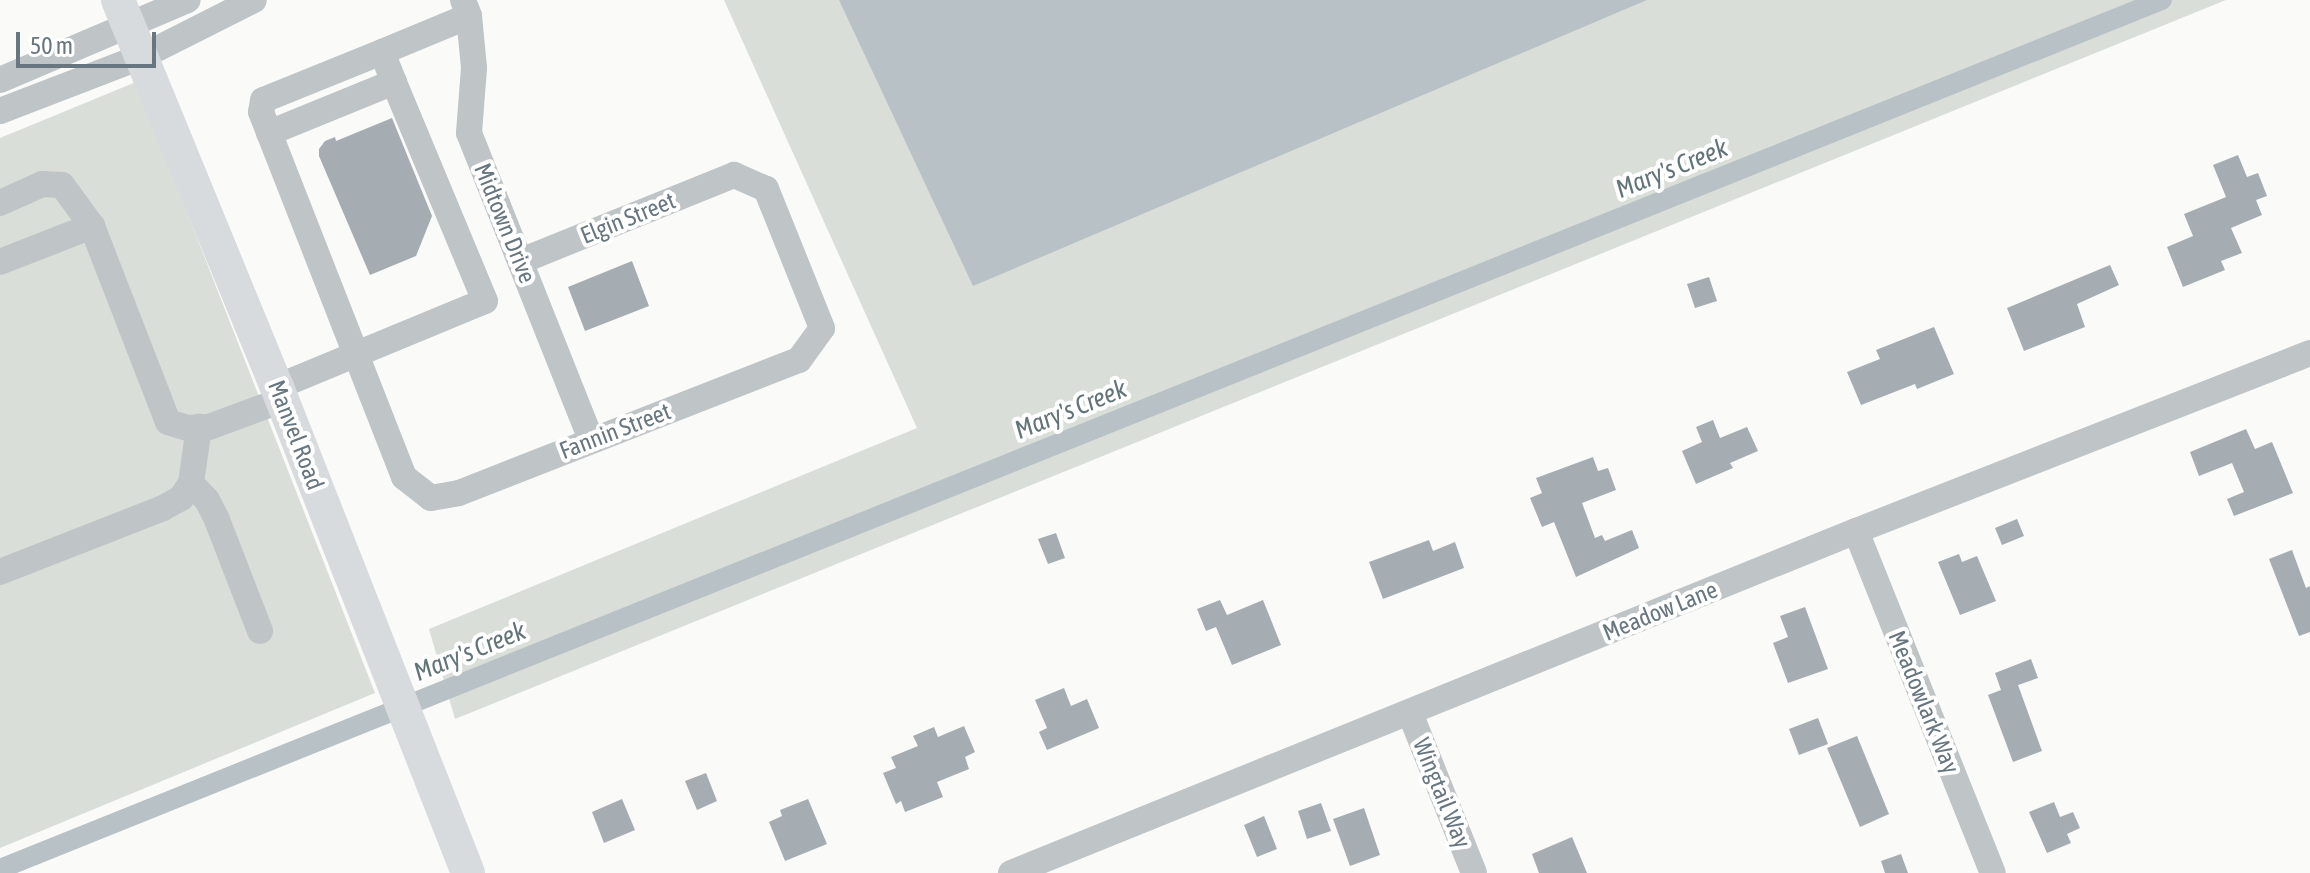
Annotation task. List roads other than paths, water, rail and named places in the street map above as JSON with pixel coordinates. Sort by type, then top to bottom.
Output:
[{"type":"main road","name":"Manvel Road","points":[[130,27],[154,93],[280,394],[468,873]]},
{"type":"street","points":[[0,80],[188,0]]},
{"type":"street","points":[[0,111],[130,27],[254,0]]},
{"type":"street","points":[[357,354],[261,112],[263,100],[382,52],[466,8]]},
{"type":"street","name":"Midtown Drive","points":[[466,8],[474,68],[469,133],[591,439]]},
{"type":"street","points":[[0,203],[42,184],[62,185],[92,226],[168,422],[188,428],[199,427],[280,394],[357,354],[485,301],[382,52]]},
{"type":"street","points":[[269,133],[394,82]]},
{"type":"street","name":"Elgin Street","points":[[521,261],[734,175],[766,189],[822,328],[799,360]]},
{"type":"street","points":[[0,262],[92,226]]},
{"type":"street","name":"Fannin Street","points":[[357,354],[404,477],[431,498],[459,493],[799,360]]},
{"type":"street","name":"Meadow Lane","points":[[1011,873],[1856,531],[2308,359]]},
{"type":"street","points":[[0,572],[163,508],[181,498],[191,483],[199,427]]},
{"type":"street","points":[[191,483],[207,500],[217,520],[260,631]]},
{"type":"street","name":"Meadowlark Way","points":[[1856,531],[1993,873]]},
{"type":"street","name":"Wingtail Way","points":[[1410,713],[1474,873]]},
{"type":"waterway","name":"Mary's Creek","points":[[0,869],[2162,0]]}]
